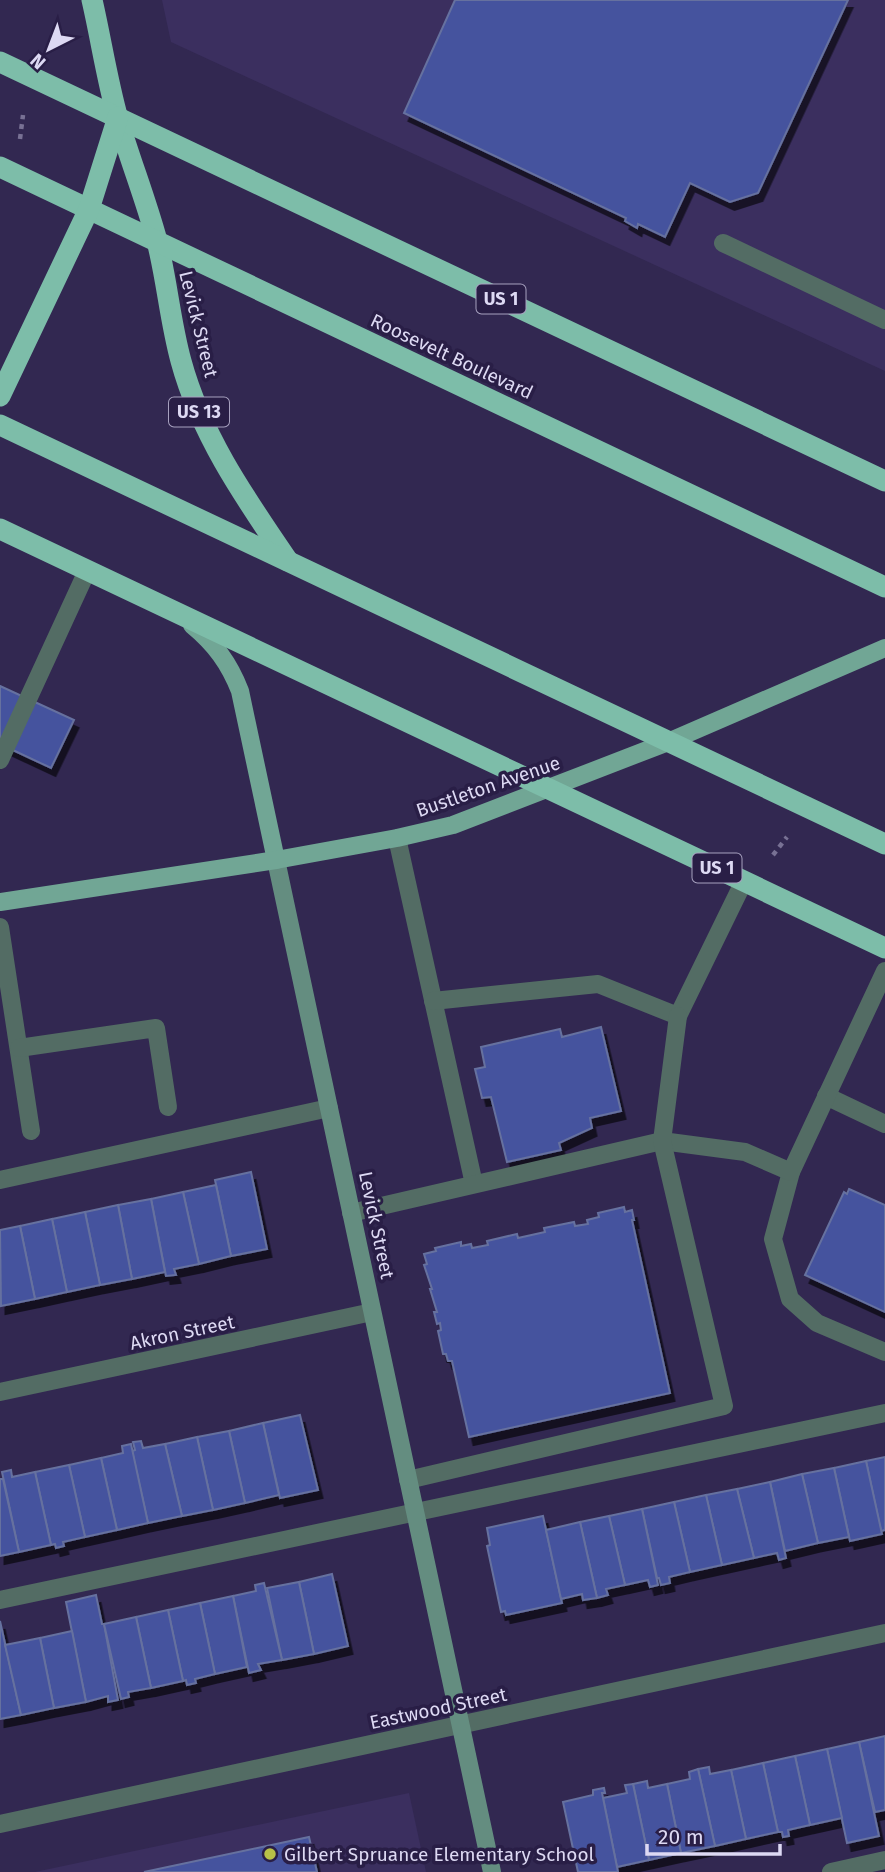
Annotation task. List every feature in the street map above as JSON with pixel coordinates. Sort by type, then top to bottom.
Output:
[{"type":"highway","name":"Levick Street","points":[[92,0],[118,117],[157,242],[181,362],[219,456],[289,563]]},
{"type":"highway","name":"US 1","points":[[0,62],[885,481]]},
{"type":"highway","points":[[0,396],[89,209],[118,117]]},
{"type":"highway","name":"Roosevelt Boulevard","points":[[0,167],[885,587]]},
{"type":"highway","points":[[0,425],[885,844]]},
{"type":"highway","name":"US 1","points":[[0,529],[885,948]]},
{"type":"main road","name":"Levick Street","points":[[173,611],[206,636],[221,653],[240,691],[492,1872]]},
{"type":"main road","name":"Bustleton Avenue","points":[[0,902],[276,860],[453,825],[668,741],[885,648]]},
{"type":"street","points":[[723,243],[885,320]]},
{"type":"street","points":[[0,760],[87,570]]},
{"type":"street","points":[[397,838],[474,1184]]},
{"type":"street","points":[[408,1480],[724,1406],[662,1141],[678,1016],[744,881]]},
{"type":"street","points":[[0,927],[32,1131]]},
{"type":"street","points":[[885,971],[791,1172],[773,1240],[790,1299],[817,1322],[885,1352]]},
{"type":"street","points":[[433,1000],[598,984],[678,1016]]},
{"type":"street","points":[[19,1048],[156,1028],[168,1107]]},
{"type":"street","points":[[827,1096],[885,1124]]},
{"type":"street","points":[[0,1180],[329,1108]]},
{"type":"street","points":[[351,1213],[662,1141],[745,1152],[791,1172]]},
{"type":"street","name":"Akron Street","points":[[0,1392],[372,1312]]},
{"type":"street","points":[[0,1600],[885,1413]]},
{"type":"street","name":"Eastwood Street","points":[[0,1824],[885,1633]]},
{"type":"street","points":[[831,1872],[885,1860]]},
{"type":"path","points":[[19,139],[23,115]]},
{"type":"path","points":[[773,855],[787,837]]},
{"type":"shaded area","points":[[162,0],[885,0],[885,371],[171,42]]},
{"type":"shaded area","points":[[409,1793],[426,1872],[35,1872]]},
{"type":"building","points":[[455,0],[848,0],[758,193],[730,202],[690,183],[665,237],[638,224],[637,228],[625,221],[626,218],[404,113]]},
{"type":"building","points":[[0,686],[74,720],[51,768],[0,744]]},
{"type":"building","points":[[601,1027],[621,1111],[590,1118],[592,1128],[559,1143],[561,1150],[507,1162],[491,1097],[482,1098],[475,1069],[485,1067],[481,1047],[560,1029],[562,1037]]},
{"type":"building","points":[[251,1172],[267,1249],[231,1256],[215,1180]]},
{"type":"building","points":[[216,1185],[231,1256],[199,1264],[183,1192]]},
{"type":"building","points":[[849,1189],[885,1205],[885,1312],[805,1275],[844,1192],[847,1194]]},
{"type":"building","points":[[183,1192],[199,1264],[174,1269],[176,1275],[166,1276],[151,1199]]},
{"type":"building","points":[[151,1199],[165,1272],[132,1279],[118,1205]]},
{"type":"building","points":[[118,1205],[132,1279],[100,1285],[85,1212]]},
{"type":"building","points":[[624,1207],[625,1212],[632,1210],[670,1393],[469,1437],[452,1361],[448,1361],[446,1354],[443,1354],[438,1331],[441,1330],[440,1323],[437,1324],[434,1312],[437,1312],[424,1265],[427,1264],[424,1254],[436,1251],[435,1248],[461,1242],[461,1246],[471,1244],[472,1248],[488,1245],[487,1241],[517,1234],[518,1238],[545,1232],[544,1228],[574,1222],[575,1226],[588,1224],[587,1220],[599,1217],[598,1213]]},
{"type":"building","points":[[85,1212],[100,1285],[67,1292],[52,1219]]},
{"type":"building","points":[[52,1219],[67,1292],[35,1299],[20,1226]]},
{"type":"building","points":[[20,1226],[35,1299],[1,1306],[0,1230]]},
{"type":"building","points":[[300,1415],[318,1490],[280,1498],[263,1423]]},
{"type":"building","points":[[263,1423],[279,1495],[245,1503],[229,1431]]},
{"type":"building","points":[[229,1431],[245,1503],[213,1510],[197,1437]]},
{"type":"building","points":[[197,1437],[213,1510],[182,1516],[165,1444]]},
{"type":"building","points":[[141,1441],[143,1448],[165,1444],[182,1516],[148,1523],[132,1451],[135,1450],[133,1442]]},
{"type":"building","points":[[131,1444],[148,1523],[117,1530],[101,1458],[123,1453],[122,1446]]},
{"type":"building","points":[[885,1457],[885,1530],[881,1531],[866,1461]]},
{"type":"building","points":[[101,1458],[117,1530],[85,1537],[69,1465]]},
{"type":"building","points":[[866,1461],[882,1534],[850,1541],[834,1468]]},
{"type":"building","points":[[69,1465],[85,1537],[63,1542],[64,1546],[56,1548],[55,1544],[51,1545],[35,1472]]},
{"type":"building","points":[[834,1468],[849,1537],[818,1543],[802,1474]]},
{"type":"building","points":[[11,1470],[12,1477],[35,1472],[51,1545],[19,1552],[2,1472]]},
{"type":"building","points":[[802,1474],[818,1543],[785,1551],[770,1482]]},
{"type":"building","points":[[0,1479],[3,1479],[19,1552],[0,1556]]},
{"type":"building","points":[[770,1482],[786,1558],[779,1560],[777,1553],[754,1558],[737,1489]]},
{"type":"building","points":[[737,1489],[754,1558],[722,1565],[706,1495]]},
{"type":"building","points":[[706,1495],[722,1565],[690,1572],[674,1502]]},
{"type":"building","points":[[674,1502],[690,1572],[669,1577],[670,1583],[661,1585],[657,1578],[642,1509]]},
{"type":"building","points":[[642,1509],[658,1585],[650,1587],[648,1580],[625,1585],[609,1516]]},
{"type":"building","points":[[543,1516],[562,1603],[506,1615],[505,1611],[501,1612],[487,1546],[490,1545],[487,1528]]},
{"type":"building","points":[[609,1516],[625,1585],[606,1589],[608,1595],[597,1598],[580,1522]]},
{"type":"building","points":[[580,1522],[597,1598],[583,1600],[582,1594],[561,1599],[546,1530]]},
{"type":"building","points":[[332,1574],[348,1646],[314,1654],[299,1582]]},
{"type":"building","points":[[299,1582],[314,1654],[282,1660],[267,1588]]},
{"type":"building","points":[[264,1583],[282,1660],[258,1664],[261,1670],[249,1673],[233,1596],[256,1591],[255,1585]]},
{"type":"building","points":[[96,1595],[118,1700],[108,1702],[108,1696],[86,1702],[66,1602]]},
{"type":"building","points":[[233,1596],[247,1667],[215,1674],[200,1603]]},
{"type":"building","points":[[200,1603],[215,1674],[195,1679],[196,1683],[187,1685],[186,1680],[183,1681],[168,1610]]},
{"type":"building","points":[[168,1610],[183,1681],[151,1688],[136,1617]]},
{"type":"building","points":[[136,1617],[151,1688],[128,1692],[129,1697],[121,1699],[104,1624]]},
{"type":"building","points":[[0,1621],[21,1715],[0,1719]]},
{"type":"building","points":[[72,1631],[86,1702],[54,1708],[40,1638]]},
{"type":"building","points":[[40,1638],[54,1708],[21,1715],[5,1645]]},
{"type":"building","points":[[885,1736],[885,1810],[875,1812],[859,1742]]},
{"type":"building","points":[[859,1742],[879,1836],[847,1843],[827,1749]]},
{"type":"building","points":[[827,1749],[842,1818],[810,1825],[795,1756]]},
{"type":"building","points":[[795,1756],[810,1825],[788,1830],[789,1836],[783,1837],[782,1832],[778,1832],[763,1763]]},
{"type":"building","points":[[763,1763],[778,1832],[746,1839],[731,1770]]},
{"type":"building","points":[[709,1767],[710,1774],[731,1770],[746,1839],[715,1846],[698,1769]]},
{"type":"building","points":[[698,1769],[715,1846],[681,1853],[667,1784],[690,1779],[689,1772]]},
{"type":"building","points":[[647,1781],[648,1788],[667,1784],[681,1853],[649,1860],[633,1784]]},
{"type":"building","points":[[633,1784],[649,1860],[617,1867],[603,1798],[627,1793],[625,1785]]},
{"type":"building","points":[[604,1788],[605,1793],[602,1793],[618,1872],[578,1872],[563,1802],[593,1795],[593,1790]]},
{"type":"building","name":"Gilbert Spruance Elementary School","points":[[309,1837],[317,1872],[144,1872]]},
{"type":"place","name":"Gilbert Spruance Elementary School","points":[[270,1854]]}]
